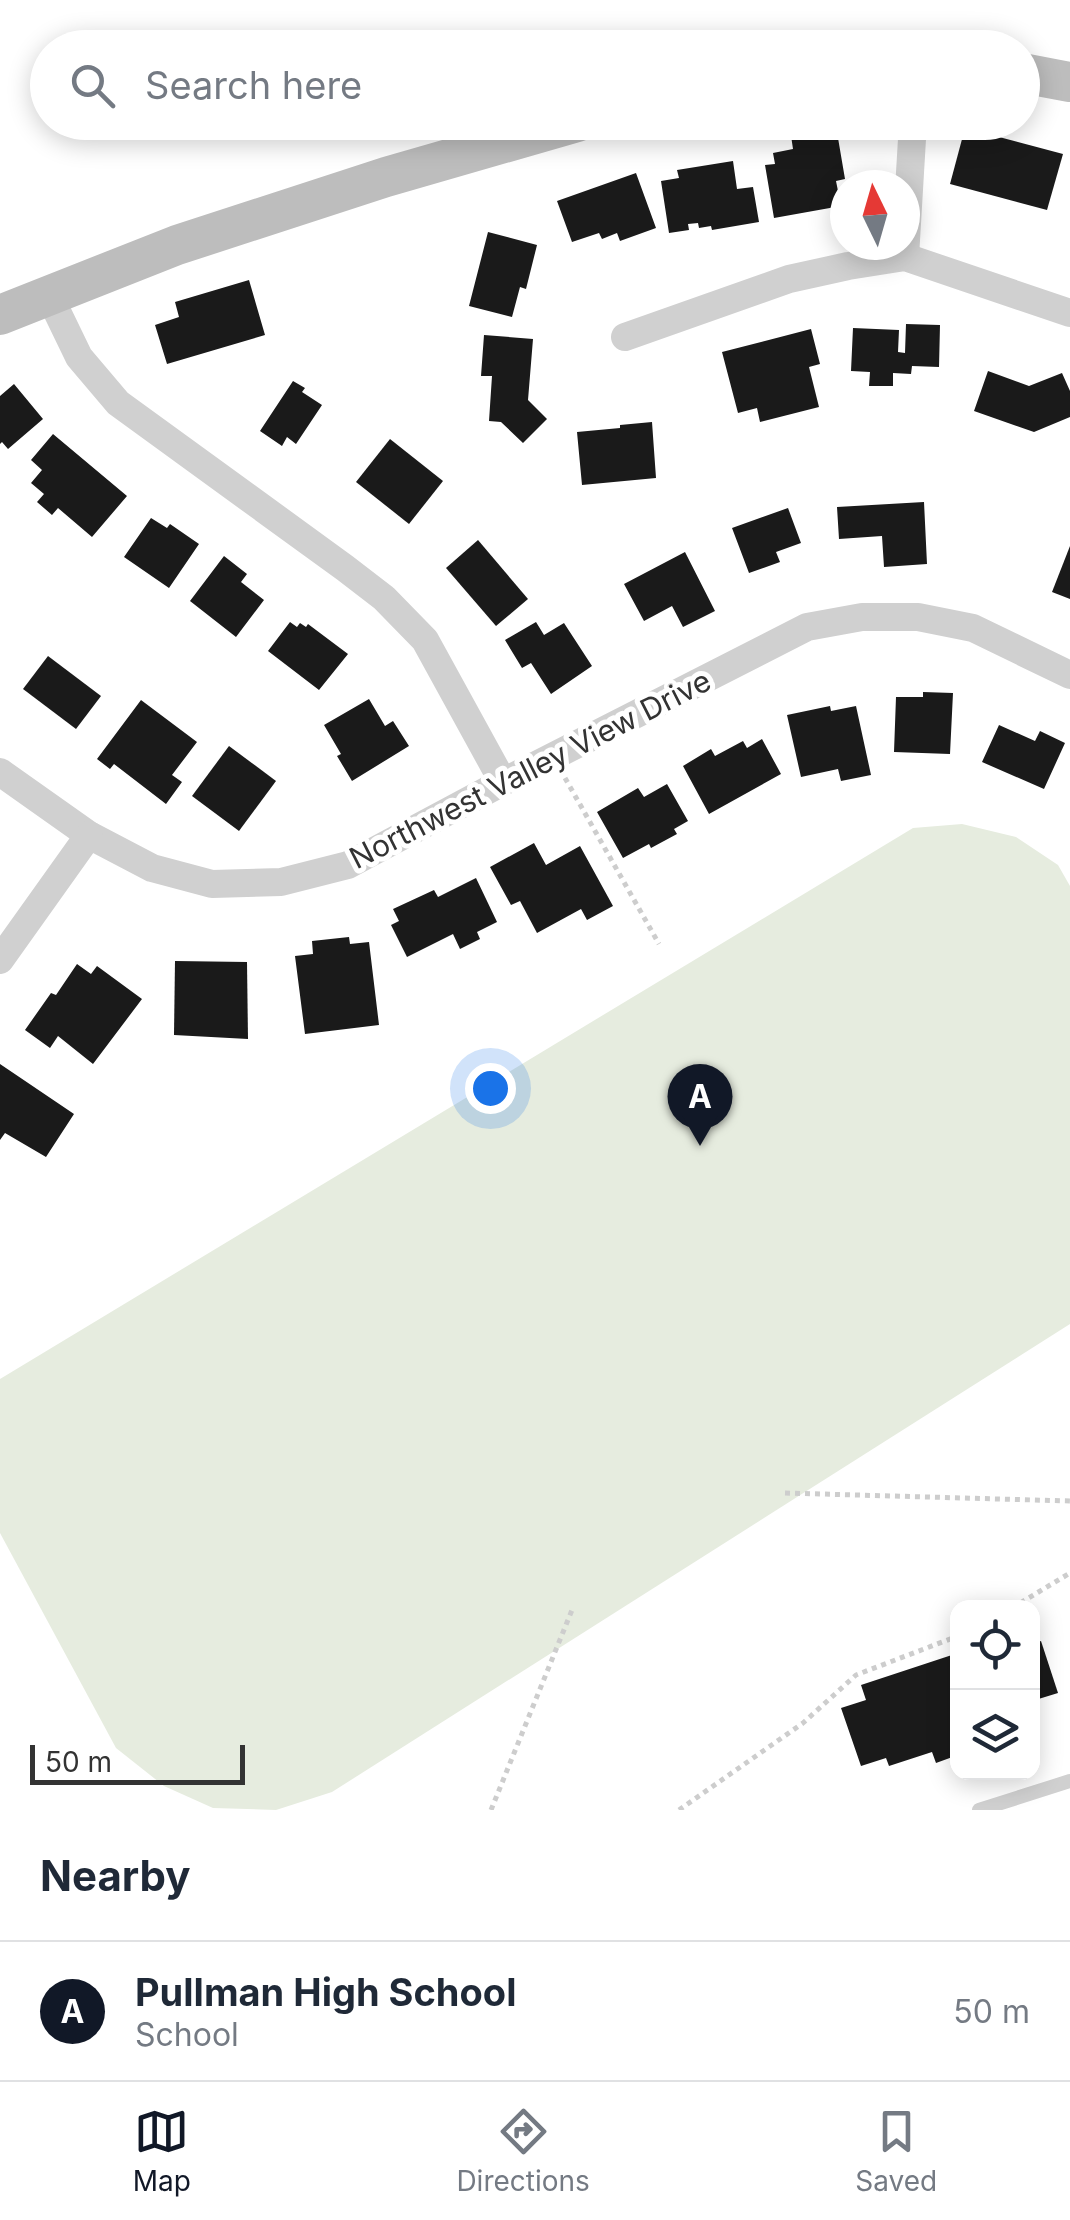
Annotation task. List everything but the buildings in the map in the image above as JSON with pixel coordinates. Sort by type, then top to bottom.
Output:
[{"type":"street","points":[[1040,76],[1070,82]]},
{"type":"street","points":[[0,315],[196,239],[516,140]]},
{"type":"street","points":[[911,170],[913,140]]},
{"type":"street","points":[[625,338],[789,279],[891,260]]},
{"type":"street","points":[[911,260],[1070,313]]},
{"type":"street","points":[[49,296],[79,356],[118,404],[371,588],[426,640],[503,782]]},
{"type":"street","name":"Northwest Valley View Drive","points":[[0,772],[89,836],[152,868],[212,884],[281,882],[348,864],[807,627],[862,616],[918,618],[973,628],[1070,675]]},
{"type":"street","points":[[0,960],[89,836]]},
{"type":"lane","points":[[978,1810],[1070,1781]]},
{"type":"path","points":[[553,758],[659,944]]},
{"type":"path","points":[[785,1493],[1070,1501]]},
{"type":"path","points":[[1026,1600],[1070,1574]]},
{"type":"path","points":[[490,1810],[572,1610]]},
{"type":"path","points":[[679,1810],[803,1723],[856,1675],[950,1639]]},
{"type":"shaded area","points":[[962,824],[1016,837],[1058,865],[1070,886],[1070,1324],[332,1792],[276,1810],[213,1808],[164,1786],[116,1748],[0,1533],[0,1379],[913,828]]},
{"type":"place","name":"Pullman High School","points":[[700,1146]]}]
